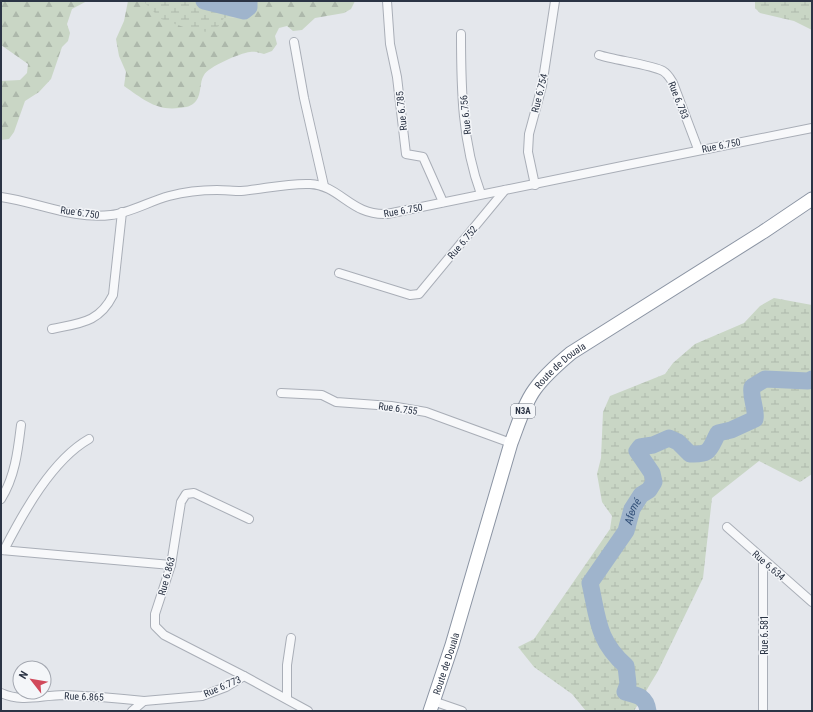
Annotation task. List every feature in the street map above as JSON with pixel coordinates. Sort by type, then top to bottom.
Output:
[{"type":"highway","name":"Route de Douala","points":[[431,706],[452,645],[511,443],[523,411],[534,390],[546,375],[571,353],[763,232],[812,199]]},
{"type":"street","name":"Rue 6.785","points":[[386,1],[390,44],[397,77],[406,154],[422,157],[443,202]]},
{"type":"street","name":"Rue 6.754","points":[[535,185],[528,152],[529,134],[542,86],[555,1]]},
{"type":"street","name":"Rue 6.756","points":[[460,34],[466,132],[470,155],[481,194]]},
{"type":"street","points":[[294,42],[304,98],[324,186]]},
{"type":"street","name":"Rue 6.783","points":[[599,55],[662,70],[668,75],[673,83],[698,149]]},
{"type":"street","name":"Rue 6.750","points":[[1,197],[91,216],[112,215],[170,196],[216,190],[239,191],[301,184],[324,186],[359,210],[376,215],[535,185],[698,149],[812,128]]},
{"type":"street","name":"Rue 6.752","points":[[339,273],[410,295],[419,294],[505,190]]},
{"type":"street","points":[[52,329],[83,323],[98,316],[107,307],[113,296],[122,212]]},
{"type":"street","name":"Rue 6.755","points":[[281,394],[322,394],[336,402],[391,406],[426,412],[511,443]]},
{"type":"street","points":[[1,499],[13,471],[21,425]]},
{"type":"street","points":[[89,439],[76,446],[53,471],[27,508],[2,550],[171,565]]},
{"type":"street","name":"Rue 6.863","points":[[244,676],[164,635],[155,626],[155,614],[171,565],[181,502],[186,494],[194,493],[249,519]]},
{"type":"street","name":"Rue 6.634","points":[[727,527],[812,602]]},
{"type":"street","name":"Rue 6.581","points":[[763,560],[763,711]]},
{"type":"street","points":[[287,698],[288,664],[291,638]]},
{"type":"street","name":"Rue 6.773","points":[[144,702],[202,696],[226,687],[244,676],[287,698],[308,711]]},
{"type":"street","name":"Rue 6.865","points":[[1,693],[17,699],[62,695],[100,696],[144,702]]},
{"type":"street","points":[[132,711],[144,702]]},
{"type":"street","points":[[431,706],[462,711]]},
{"type":"green space","points":[[1,1],[87,1],[72,9],[67,24],[70,33],[68,41],[62,47],[51,79],[39,92],[25,101],[14,132],[9,139],[1,140],[1,81],[20,80],[27,73],[28,64],[1,45]]},
{"type":"green space","points":[[128,1],[143,1],[145,3],[224,18],[250,17],[259,1],[355,1],[351,9],[344,13],[315,18],[302,30],[293,31],[287,26],[279,28],[275,36],[277,44],[272,51],[264,54],[254,52],[245,53],[218,64],[204,75],[201,81],[198,98],[194,103],[186,107],[163,108],[150,103],[124,86],[126,72],[119,56],[116,39],[124,21]]},
{"type":"green space","points":[[143,1],[259,2],[251,17],[224,18],[219,26],[207,32],[189,29],[161,19]]},
{"type":"green space","points":[[755,1],[812,1],[812,30],[794,21],[760,13],[755,8]]},
{"type":"green space","points":[[774,298],[812,305],[812,474],[800,482],[759,461],[712,498],[703,578],[658,671],[634,711],[586,711],[572,694],[534,667],[518,647],[534,639],[610,529],[612,516],[602,502],[597,474],[601,458],[603,412],[610,396],[665,374],[673,363],[695,344],[744,323],[760,306]]},
{"type":"waterway","points":[[204,1],[244,11],[249,7],[249,1]]},
{"type":"waterway","name":"Afemé","points":[[648,711],[643,699],[637,695],[625,692],[628,684],[626,666],[616,657],[604,638],[597,618],[590,583],[626,531],[632,509],[641,495],[649,490],[654,482],[652,473],[637,451],[640,447],[653,445],[669,438],[678,442],[690,454],[702,454],[711,447],[718,433],[731,430],[755,419],[752,387],[765,379],[808,381],[812,379]]}]
